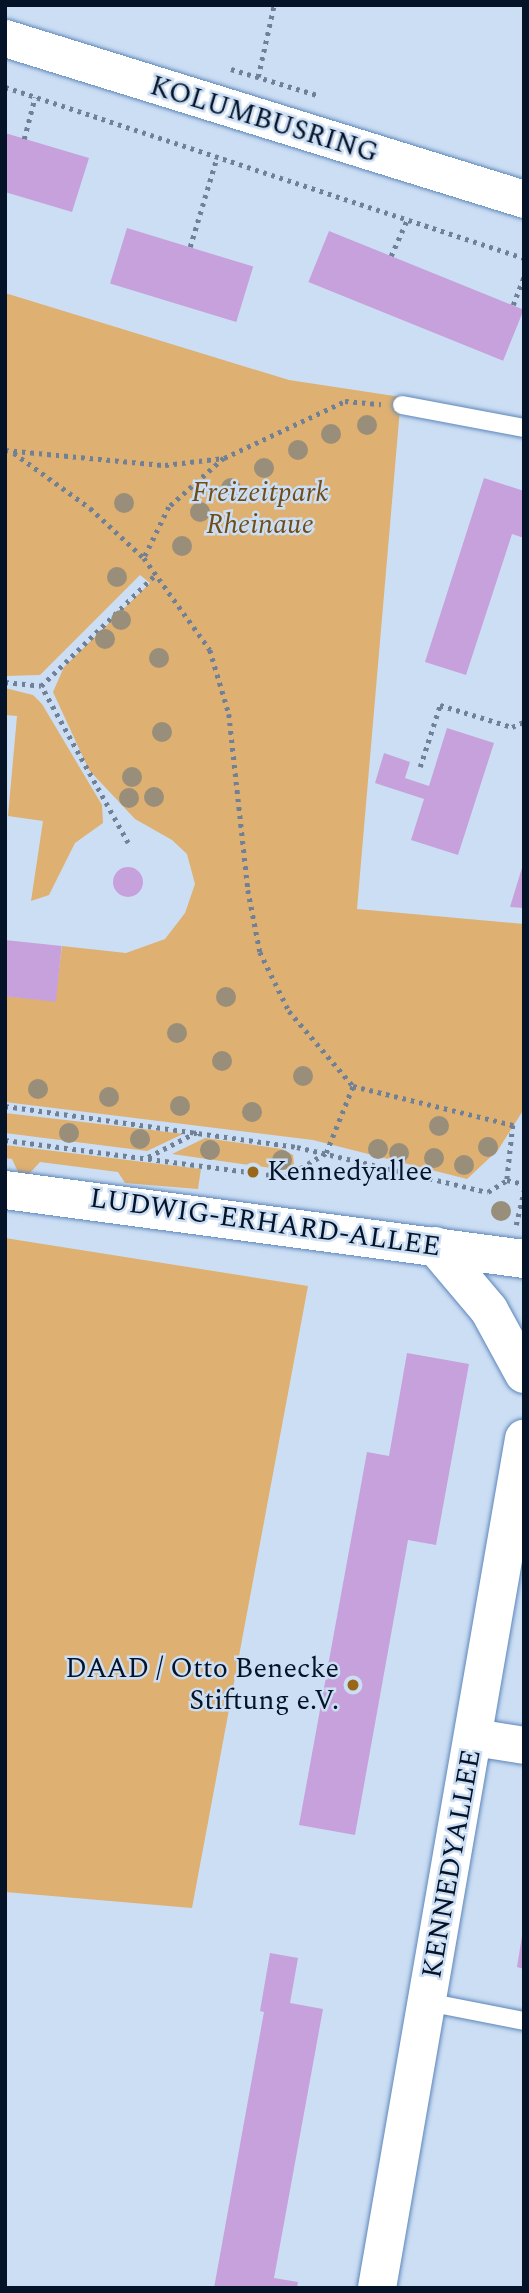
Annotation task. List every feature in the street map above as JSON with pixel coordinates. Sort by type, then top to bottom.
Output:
[{"type":"street","name":"KOLUMBUSRING","points":[[5,38],[524,199]]},
{"type":"street","name":"LUDWIG-ERHARD-ALLEE","points":[[5,1190],[524,1259]]},
{"type":"street","points":[[435,1246],[489,1310],[524,1374]]},
{"type":"street","name":"KENNEDYALLEE","points":[[377,2288],[524,1439]]},
{"type":"street","points":[[474,1737],[524,1745]]},
{"type":"lane","points":[[402,405],[524,428]]},
{"type":"lane","points":[[427,2002],[524,2021]]},
{"type":"path","points":[[258,77],[274,5]]},
{"type":"path","points":[[5,87],[524,258]]},
{"type":"path","points":[[24,139],[35,97]]},
{"type":"path","points":[[190,247],[217,157]]},
{"type":"path","points":[[391,256],[407,220]]},
{"type":"path","points":[[513,305],[524,276]]},
{"type":"path","points":[[144,558],[169,507],[225,458],[345,401],[402,405]]},
{"type":"path","points":[[5,450],[90,508],[144,558],[210,650],[229,714],[248,890],[260,952],[289,1012],[353,1086],[513,1125],[507,1180]]},
{"type":"path","points":[[13,453],[165,465],[225,458]]},
{"type":"path","points":[[41,686],[155,575]]},
{"type":"path","points":[[5,682],[41,686]]},
{"type":"path","points":[[41,686],[128,843]]},
{"type":"path","points":[[420,767],[440,705],[512,727],[524,723]]},
{"type":"path","points":[[5,1140],[286,1177],[326,1153],[353,1086]]},
{"type":"path","points":[[5,1106],[200,1130],[326,1153],[488,1192],[507,1180],[524,1184]]},
{"type":"path","points":[[146,1158],[200,1130]]},
{"type":"path","points":[[518,1215],[524,1191]]},
{"type":"green space","name":"Freizeitpark Rheinaue","points":[[5,293],[289,380],[401,397],[357,909],[524,924],[524,1109],[498,1150],[467,1179],[313,1140],[5,1102],[5,996],[55,1001],[62,946],[126,953],[165,939],[185,913],[195,884],[187,854],[172,840],[135,819],[89,770],[53,692],[64,667],[150,583],[140,575],[40,675],[5,676]]},
{"type":"green space","points":[[5,688],[33,695],[42,704],[102,805],[103,823],[75,843],[49,895],[31,901],[43,821],[8,816],[17,716],[5,715]]},
{"type":"green space","points":[[5,1113],[183,1134],[147,1151],[5,1133]]},
{"type":"green space","points":[[205,1138],[282,1149],[293,1155],[294,1164],[285,1170],[172,1154]]},
{"type":"green space","points":[[5,1145],[201,1169],[198,1189],[125,1183],[118,1172],[40,1162],[29,1174],[18,1172],[12,1159],[5,1158]]},
{"type":"green space","points":[[5,1238],[308,1286],[192,1908],[5,1892]]},
{"type":"building","points":[[5,133],[89,158],[72,212],[5,192]]},
{"type":"building","points":[[127,228],[253,267],[236,322],[110,283]]},
{"type":"building","points":[[329,231],[524,310],[503,361],[308,282]]},
{"type":"building","points":[[484,478],[524,491],[524,538],[512,534],[466,675],[425,662]]},
{"type":"building","points":[[447,728],[494,743],[458,855],[411,840],[424,799],[375,783],[384,753],[410,762],[405,778],[429,786]]},
{"type":"building","points":[[523,865],[524,908],[510,907],[521,871]]},
{"type":"building","points":[[128,867],[139,871],[143,882],[139,893],[128,897],[117,893],[113,882],[117,871]]},
{"type":"building","points":[[5,940],[62,946],[56,1002],[5,996]]},
{"type":"building","name":"DAAD / Otto Benecke Stiftung e.V.","points":[[407,1353],[469,1364],[436,1545],[408,1540],[355,1835],[299,1825],[367,1452],[389,1456]]},
{"type":"building","points":[[524,1936],[524,1969],[517,1967]]},
{"type":"building","points":[[270,1953],[298,1958],[290,2003],[323,2009],[274,2278],[298,2282],[297,2288],[214,2288],[264,2012],[260,2011]]},
{"type":"place","name":"Kennedyallee","points":[[253,1172]]},
{"type":"place","name":"DAAD / Otto Benecke Stiftung e.V.","points":[[353,1685]]}]
